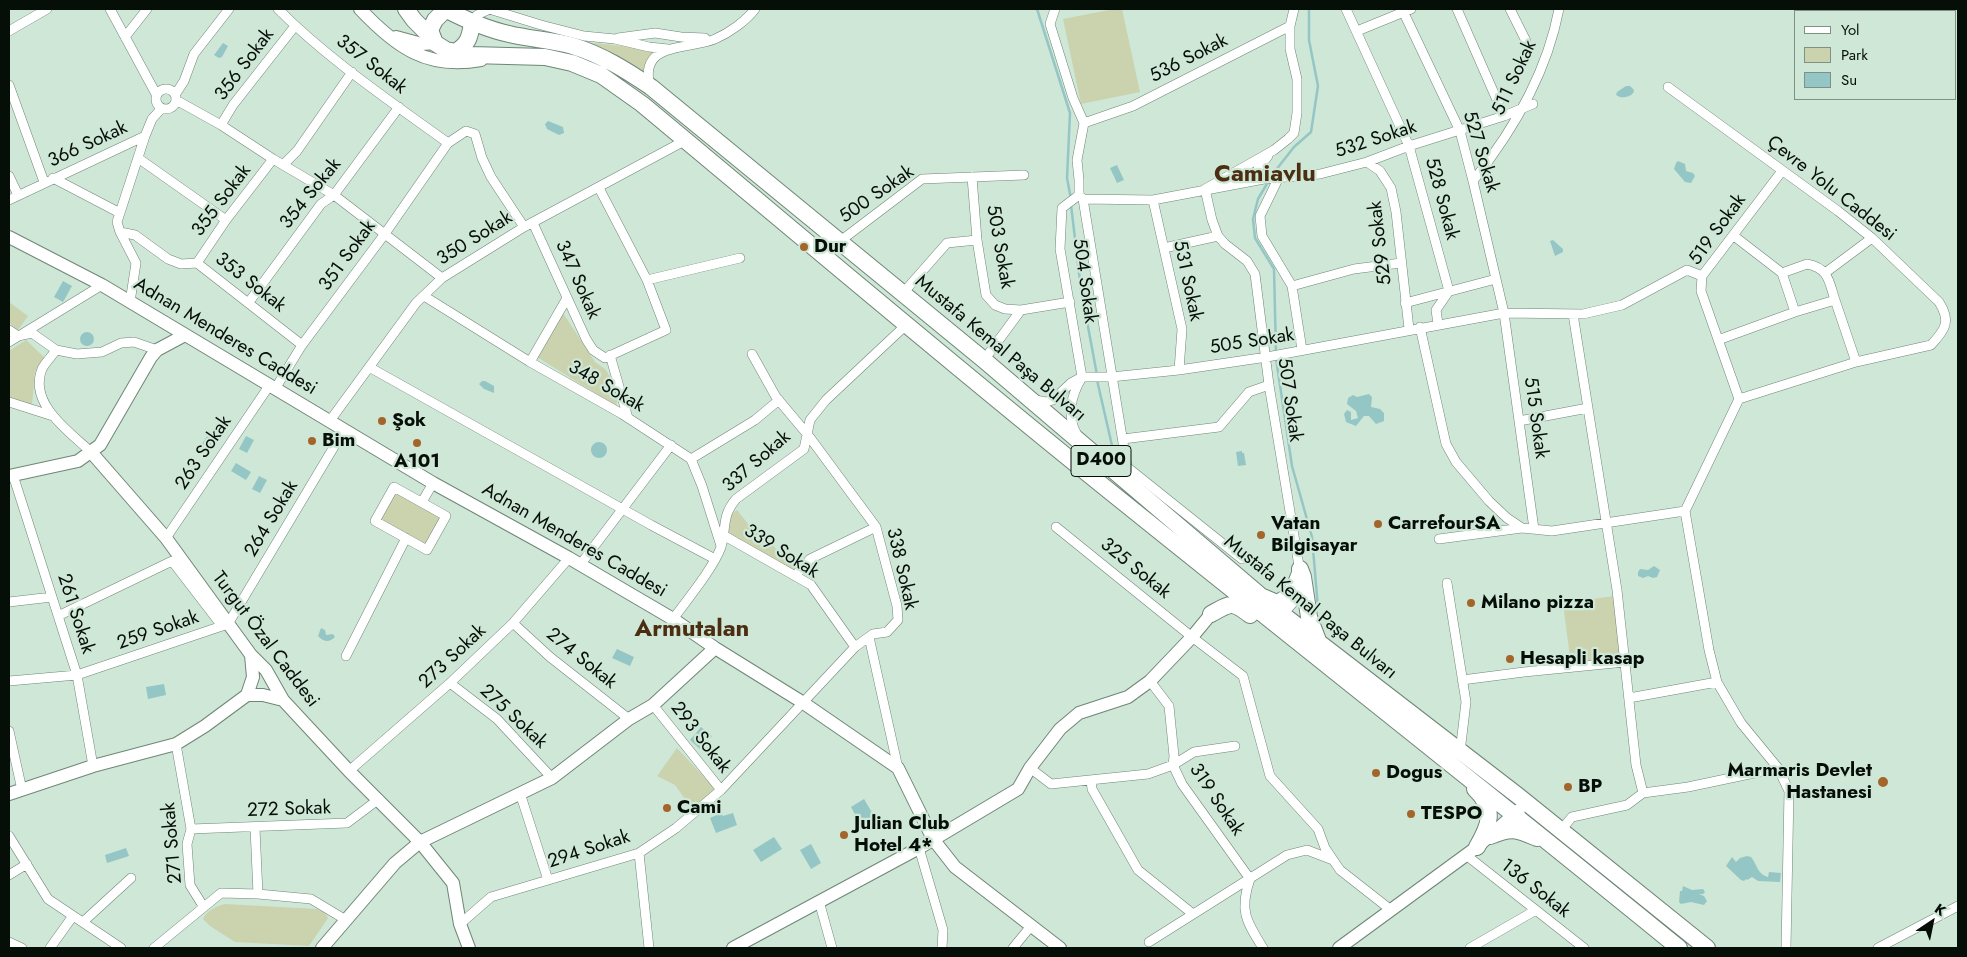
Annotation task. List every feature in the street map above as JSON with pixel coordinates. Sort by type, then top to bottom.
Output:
[{"type":"highway","name":"D400","points":[[406,9],[433,40],[446,50],[455,52]]},
{"type":"highway","name":"D400","points":[[446,9],[472,23]]},
{"type":"highway","points":[[433,40],[430,30],[435,20],[446,9]]},
{"type":"highway","points":[[455,52],[464,48],[470,38],[472,23]]},
{"type":"highway","name":"Mustafa Kemal Paşa Bulvarı","points":[[472,23],[509,34],[570,46],[597,54],[651,86],[984,360],[1261,596],[1278,619],[1330,669],[1445,760],[1521,808],[1561,830],[1707,948]]},
{"type":"highway","name":"Mustafa Kemal Paşa Bulvarı","points":[[455,52],[471,55],[545,57],[572,63],[601,75],[642,104],[906,326],[1138,514],[1278,619],[1320,645],[1460,752],[1521,808],[1572,861],[1679,948]]},
{"type":"highway","points":[[1138,514],[1217,584],[1220,592],[1211,614]]},
{"type":"highway","points":[[1261,596],[1277,603],[1283,601],[1288,597],[1300,571]]},
{"type":"highway","points":[[1300,571],[1304,577],[1312,626],[1320,645]]},
{"type":"highway","points":[[1211,614],[1227,605],[1237,605],[1282,640],[1330,669]]},
{"type":"highway","points":[[1445,760],[1480,794],[1487,806],[1490,818],[1486,831],[1471,851]]},
{"type":"highway","points":[[1490,836],[1506,829],[1521,831],[1538,839],[1572,861]]},
{"type":"street","points":[[9,30],[47,9]]},
{"type":"street","points":[[110,9],[156,94],[156,105],[167,110],[173,106],[194,54],[229,9]]},
{"type":"street","points":[[125,37],[146,9]]},
{"type":"street","name":"357 Sokak","points":[[278,9],[295,26],[352,72],[448,143]]},
{"type":"street","points":[[360,9],[393,41],[417,55],[439,62],[463,63],[502,56]]},
{"type":"street","points":[[364,9],[396,36],[422,44],[433,40]]},
{"type":"street","points":[[472,23],[477,15],[489,9],[541,26],[584,36],[615,39],[649,47],[668,49]]},
{"type":"street","points":[[651,86],[648,77],[652,61],[662,52],[715,39],[748,17],[755,9]]},
{"type":"street","points":[[1055,9],[1050,24],[1073,98],[1084,123],[1077,160],[1081,197],[1127,467],[1242,560]]},
{"type":"street","points":[[1205,189],[1274,150],[1294,133],[1297,113],[1297,79],[1290,49],[1290,26],[1294,9]]},
{"type":"street","name":"528 Sokak","points":[[1346,9],[1409,146],[1448,291]]},
{"type":"street","points":[[1457,9],[1504,116]]},
{"type":"street","points":[[1510,9],[1526,41]]},
{"type":"street","name":"511 Sokak","points":[[1473,180],[1504,139],[1531,92],[1555,28],[1559,9]]},
{"type":"street","points":[[1357,31],[1405,10]]},
{"type":"street","name":"527 Sokak","points":[[1405,10],[1460,131],[1504,313]]},
{"type":"street","name":"356 Sokak","points":[[221,125],[233,105],[295,26]]},
{"type":"street","name":"536 Sokak","points":[[1084,123],[1132,106],[1290,26]]},
{"type":"street","points":[[615,39],[655,33],[715,39]]},
{"type":"street","points":[[439,62],[448,59],[455,52]]},
{"type":"street","points":[[284,164],[297,150],[352,72]]},
{"type":"street","name":"366 Sokak","points":[[9,85],[44,182]]},
{"type":"street","name":"Çevre Yolu Caddesi","points":[[1668,87],[1872,238],[1939,302],[1946,313],[1946,324],[1940,335],[1931,345],[1856,362]]},
{"type":"street","points":[[156,94],[162,89],[170,89],[176,97],[272,159],[284,164],[334,195],[442,278]]},
{"type":"street","name":"532 Sokak","points":[[1081,197],[1153,200],[1264,179],[1320,174],[1367,162],[1409,146],[1504,116],[1533,104]]},
{"type":"street","points":[[130,302],[136,263],[117,222],[145,136],[152,119],[161,108]]},
{"type":"street","name":"354 Sokak","points":[[249,302],[321,204],[334,195],[399,108]]},
{"type":"street","points":[[448,143],[466,131],[475,134],[482,158],[491,177],[524,228]]},
{"type":"street","name":"366 Sokak","points":[[9,200],[145,136]]},
{"type":"street","name":"350 Sokak","points":[[329,422],[416,303],[442,278],[524,228],[686,140]]},
{"type":"street","name":"351 Sokak","points":[[272,387],[384,235],[448,143]]},
{"type":"street","points":[[1264,179],[1258,175],[1258,169],[1274,150]]},
{"type":"street","points":[[138,158],[226,220]]},
{"type":"street","name":"355 Sokak","points":[[197,263],[226,220],[265,172],[272,159]]},
{"type":"street","name":"529 Sokak","points":[[1367,162],[1380,171],[1391,188],[1396,212],[1409,329]]},
{"type":"street","name":"519 Sokak","points":[[1739,399],[1701,291],[1702,276],[1782,171]]},
{"type":"street","name":"500 Sokak","points":[[839,242],[922,179],[1024,175]]},
{"type":"street","points":[[9,176],[18,195]]},
{"type":"street","name":"503 Sokak","points":[[972,177],[986,295],[995,305],[1005,309],[1022,310],[1070,302]]},
{"type":"street","points":[[1279,177],[1260,216],[1262,236],[1292,286],[1302,350]]},
{"type":"street","points":[[53,178],[120,213]]},
{"type":"street","points":[[599,188],[647,280],[666,330],[610,355],[628,418]]},
{"type":"street","name":"507 Sokak","points":[[1205,189],[1212,220],[1218,236],[1247,261],[1255,274],[1267,356],[1269,385],[1300,571],[1299,588],[1295,600],[1278,619]]},
{"type":"street","name":"504 Sokak","points":[[1081,197],[1062,208],[1060,249],[1082,377]]},
{"type":"street","name":"531 Sokak","points":[[1153,200],[1182,329],[1179,370]]},
{"type":"street","name":"347 Sokak","points":[[533,223],[586,339],[593,350],[605,358],[610,355]]},
{"type":"street","name":"353 Sokak","points":[[120,232],[135,235],[168,259],[181,264],[197,263],[302,345]]},
{"type":"street","points":[[1164,248],[1218,236]]},
{"type":"street","points":[[1734,236],[1782,273],[1795,312]]},
{"type":"street","name":"Adnan Menderes Caddesi","points":[[9,237],[102,285],[433,483],[569,558],[673,619],[714,648],[802,702],[898,768],[933,838],[955,867],[1060,948]]},
{"type":"street","points":[[1826,273],[1872,238]]},
{"type":"street","points":[[903,293],[947,243],[978,240]]},
{"type":"street","points":[[647,280],[740,258]]},
{"type":"street","points":[[1292,286],[1354,269],[1401,263]]},
{"type":"street","points":[[1782,273],[1807,264],[1818,266],[1826,273],[1856,362],[1739,399],[1685,511],[1709,650],[1717,682],[1742,724],[1785,779],[1790,798],[1786,948]]},
{"type":"street","points":[[1504,313],[1583,314],[1622,305],[1687,270],[1702,276]]},
{"type":"street","points":[[1405,303],[1496,278]]},
{"type":"street","points":[[9,342],[102,285]]},
{"type":"street","points":[[1438,324],[1436,310],[1448,291]]},
{"type":"street","name":"348 Sokak","points":[[424,296],[530,362],[628,418],[691,459]]},
{"type":"street","points":[[530,362],[567,298]]},
{"type":"street","points":[[1718,340],[1795,312],[1835,300]]},
{"type":"street","points":[[984,360],[1022,310]]},
{"type":"street","name":"505 Sokak","points":[[1082,377],[1111,377],[1179,370],[1302,350],[1504,313]]},
{"type":"street","name":"515 Sokak","points":[[1504,313],[1534,529]]},
{"type":"street","points":[[1573,314],[1617,590],[1636,765],[1643,793]]},
{"type":"street","name":"337 Sokak","points":[[673,619],[715,559],[721,546],[728,510],[734,502],[804,448],[810,420],[826,400],[906,326]]},
{"type":"street","points":[[1420,327],[1446,444],[1456,462],[1489,501],[1507,518],[1522,528]]},
{"type":"street","points":[[9,330],[18,336],[32,333],[56,350],[78,354],[102,352],[121,344],[134,342],[157,350]]},
{"type":"street","points":[[11,475],[78,461],[91,452],[100,444],[157,350],[184,335]]},
{"type":"street","points":[[56,350],[42,369],[40,387],[42,400],[53,416],[91,452]]},
{"type":"street","name":"338 Sokak","points":[[752,354],[779,400],[808,435],[876,526],[897,606],[898,620],[888,632],[872,634],[855,647],[802,702]]},
{"type":"street","points":[[368,368],[715,559]]},
{"type":"street","points":[[1026,396],[1039,402],[1053,400],[1071,383],[1082,377]]},
{"type":"street","points":[[1082,377],[1070,408],[1070,416],[1076,434],[1088,450]]},
{"type":"street","points":[[1123,439],[1219,427],[1249,392],[1269,385]]},
{"type":"street","name":"263 Sokak","points":[[166,538],[272,387]]},
{"type":"street","points":[[721,546],[702,486],[691,459],[755,420],[779,400]]},
{"type":"street","points":[[9,402],[53,416]]},
{"type":"street","points":[[1519,421],[1588,408]]},
{"type":"street","name":"264 Sokak","points":[[225,625],[344,430]]},
{"type":"street","points":[[580,565],[671,446]]},
{"type":"street","name":"Turgut Özal Caddesi","points":[[91,452],[166,538],[225,625],[266,670],[283,700],[349,771],[420,842],[453,883],[460,924],[469,948]]},
{"type":"street","name":"261 Sokak","points":[[11,475],[78,675],[93,766]]},
{"type":"street","points":[[422,502],[433,483]]},
{"type":"street","points":[[394,487],[422,502],[446,516],[427,550],[375,521],[394,487]]},
{"type":"street","points":[[1439,539],[1522,528],[1552,531],[1685,511]]},
{"type":"street","points":[[795,576],[810,559],[876,526]]},
{"type":"street","name":"325 Sokak","points":[[1056,527],[1242,676],[1270,776],[1318,830],[1334,860]]},
{"type":"street","name":"339 Sokak","points":[[723,536],[810,585],[855,647]]},
{"type":"street","points":[[346,656],[406,538]]},
{"type":"street","name":"273 Sokak","points":[[349,771],[450,683],[513,623],[569,558]]},
{"type":"street","points":[[58,616],[172,562],[225,625]]},
{"type":"street","points":[[1447,583],[1466,702],[1460,752]]},
{"type":"street","points":[[9,602],[52,597]]},
{"type":"street","points":[[733,948],[919,848],[1018,789],[1030,768],[1060,729],[1079,712],[1128,697],[1150,681],[1211,614]]},
{"type":"street","name":"274 Sokak","points":[[513,623],[550,657],[629,719]]},
{"type":"street","name":"259 Sokak","points":[[9,681],[78,675],[225,625]]},
{"type":"street","points":[[869,637],[898,768]]},
{"type":"street","points":[[322,948],[395,863],[420,842],[552,778],[629,719],[653,706],[714,648]]},
{"type":"street","points":[[9,794],[93,766],[176,744],[205,726],[246,695],[253,678],[251,655]]},
{"type":"street","points":[[1462,680],[1625,662]]},
{"type":"street","name":"319 Sokak","points":[[1150,681],[1168,706],[1174,756],[1173,765],[1182,784],[1250,879]]},
{"type":"street","points":[[1629,698],[1717,682]]},
{"type":"street","name":"275 Sokak","points":[[450,683],[497,719],[552,778]]},
{"type":"street","points":[[246,695],[263,695],[283,700]]},
{"type":"street","name":"294 Sokak","points":[[460,924],[491,897],[638,853],[676,828],[721,790],[802,702]]},
{"type":"street","name":"293 Sokak","points":[[653,706],[721,790]]},
{"type":"street","points":[[9,731],[22,790]]},
{"type":"street","name":"271 Sokak","points":[[176,744],[192,829],[186,844],[190,885],[203,906]]},
{"type":"street","points":[[1030,768],[1051,784],[1148,774],[1173,765],[1194,752],[1235,746]]},
{"type":"street","points":[[1561,830],[1572,817],[1627,805],[1643,793],[1688,787],[1778,768]]},
{"type":"street","points":[[1091,780],[1092,790],[1138,870],[1193,914]]},
{"type":"street","points":[[520,793],[548,880]]},
{"type":"street","name":"272 Sokak","points":[[192,829],[347,823],[379,800]]},
{"type":"street","points":[[1339,948],[1471,851],[1521,808]]},
{"type":"street","points":[[255,828],[258,894]]},
{"type":"street","points":[[9,836],[48,899],[122,948]]},
{"type":"street","points":[[919,848],[942,930],[942,948]]},
{"type":"street","points":[[1149,942],[1287,855],[1307,850],[1334,860],[1340,870],[1391,910]]},
{"type":"street","name":"136 Sokak","points":[[1471,851],[1536,910],[1584,948]]},
{"type":"street","points":[[638,853],[650,948]]},
{"type":"street","points":[[9,875],[27,864]]},
{"type":"street","points":[[83,922],[131,878]]},
{"type":"street","points":[[1250,879],[1244,896],[1244,914],[1263,948]]},
{"type":"street","points":[[154,948],[220,893],[258,894],[311,899],[346,920]]},
{"type":"street","points":[[819,901],[832,948]]},
{"type":"street","points":[[1879,948],[1958,906]]},
{"type":"street","points":[[1470,948],[1536,910]]},
{"type":"street","points":[[50,948],[73,916]]},
{"type":"street","points":[[1013,948],[1031,926]]},
{"type":"street","points":[[9,942],[22,948]]},
{"type":"green space","points":[[1122,9],[1140,92],[1081,104],[1063,19]]},
{"type":"green space","points":[[585,42],[659,50],[646,65],[645,76]]},
{"type":"green space","points":[[9,302],[28,316],[18,330],[9,323]]},
{"type":"green space","points":[[563,313],[595,362],[605,369],[613,381],[619,395],[616,406],[537,357]]},
{"type":"green space","points":[[26,340],[45,358],[35,372],[32,405],[9,397],[9,351]]},
{"type":"green space","points":[[394,490],[444,517],[427,548],[377,521]]},
{"type":"green space","points":[[737,510],[753,530],[757,528],[778,551],[803,564],[795,574],[730,537],[726,527],[730,515]]},
{"type":"green space","points":[[1614,596],[1623,658],[1571,665],[1563,603]]},
{"type":"green space","points":[[677,748],[716,790],[692,809],[675,785],[657,776]]},
{"type":"green space","points":[[225,904],[317,909],[325,913],[328,918],[309,946],[235,942],[210,926],[203,919],[210,911]]},
{"type":"water","points":[[223,43],[228,46],[222,57],[219,58],[214,55]]},
{"type":"water","points":[[1626,86],[1630,86],[1634,90],[1633,94],[1624,97],[1616,95],[1617,92]]},
{"type":"water","points":[[548,121],[563,127],[564,133],[559,135],[547,129],[545,124]]},
{"type":"water","points":[[1678,161],[1685,164],[1686,171],[1693,173],[1695,176],[1691,183],[1685,182],[1674,169]]},
{"type":"water","points":[[1117,165],[1124,180],[1117,183],[1110,168]]},
{"type":"water","points":[[1553,240],[1563,249],[1563,252],[1555,256],[1550,241]]},
{"type":"water","points":[[63,281],[72,286],[63,302],[54,297]]},
{"type":"water","points":[[87,332],[92,334],[94,339],[92,344],[87,346],[82,344],[80,339],[82,334]]},
{"type":"water","points":[[482,381],[494,386],[494,393],[484,389],[479,384]]},
{"type":"water","points":[[1369,394],[1372,397],[1371,407],[1380,409],[1384,413],[1384,421],[1376,424],[1369,416],[1364,416],[1356,426],[1346,422],[1344,414],[1347,410],[1351,412],[1351,420],[1358,418],[1356,411],[1347,404],[1348,398],[1353,395],[1357,397]]},
{"type":"water","points":[[207,436],[217,440],[213,448],[202,444]]},
{"type":"water","points":[[246,436],[254,440],[247,453],[239,449]]},
{"type":"water","points":[[596,442],[602,442],[607,447],[605,456],[596,458],[591,453],[591,447]]},
{"type":"water","points":[[1242,451],[1246,465],[1238,466],[1236,452]]},
{"type":"water","points":[[236,463],[251,472],[246,480],[231,471]]},
{"type":"water","points":[[259,476],[267,480],[260,493],[252,489]]},
{"type":"water","points":[[1654,566],[1660,570],[1657,577],[1648,576],[1643,578],[1638,576],[1640,569],[1648,570]]},
{"type":"water","points":[[321,628],[325,630],[326,635],[333,634],[335,637],[329,641],[322,640],[318,636]]},
{"type":"water","points":[[617,649],[634,657],[630,666],[612,658]]},
{"type":"water","points":[[164,684],[166,695],[148,699],[146,687]]},
{"type":"water","points":[[701,727],[712,736],[700,749],[690,740]]},
{"type":"water","points":[[864,799],[874,816],[860,824],[851,807]]},
{"type":"water","points":[[721,813],[723,816],[733,813],[737,825],[716,833],[710,818]]},
{"type":"water","points":[[774,837],[782,849],[761,862],[753,850]]},
{"type":"water","points":[[811,844],[821,863],[811,869],[800,850]]},
{"type":"water","points":[[126,848],[129,856],[107,863],[105,855]]},
{"type":"water","points":[[1732,857],[1736,862],[1740,858],[1751,857],[1764,876],[1768,877],[1769,872],[1781,873],[1780,882],[1758,881],[1752,877],[1744,881],[1726,866]]},
{"type":"water","points":[[1683,886],[1692,890],[1703,889],[1705,892],[1699,894],[1704,896],[1707,901],[1704,905],[1691,902],[1681,904],[1679,902],[1680,891],[1682,891]]},
{"type":"waterway","points":[[1037,9],[1070,113],[1067,178],[1071,199]]},
{"type":"waterway","points":[[1272,175],[1294,147],[1311,132],[1318,86],[1309,40],[1309,9]]},
{"type":"waterway","points":[[1268,182],[1258,199],[1253,219],[1255,238],[1274,269],[1276,353]]},
{"type":"waterway","points":[[1071,205],[1081,289],[1097,375]]},
{"type":"waterway","points":[[1276,358],[1292,466],[1312,537],[1318,608]]},
{"type":"waterway","points":[[1097,380],[1113,450]]},
{"type":"place","name":"Dur","points":[[804,247]]},
{"type":"place","name":"Şok","points":[[382,421]]},
{"type":"place","name":"Bim","points":[[312,441]]},
{"type":"place","name":"A101","points":[[417,443]]},
{"type":"place","name":"CarrefourSA","points":[[1378,524]]},
{"type":"place","name":"Vatan Bilgisayar","points":[[1261,535]]},
{"type":"place","name":"Milano pizza","points":[[1471,603]]},
{"type":"place","name":"Hesapli kasap","points":[[1510,659]]},
{"type":"place","name":"Dogus","points":[[1376,773]]},
{"type":"place","name":"Marmaris Devlet Hastanesi","points":[[1883,782]]},
{"type":"place","name":"BP","points":[[1568,787]]},
{"type":"place","name":"Cami","points":[[667,808]]},
{"type":"place","name":"TESPO","points":[[1411,814]]},
{"type":"place","name":"Julian Club Hotel 4*","points":[[844,835]]},
{"type":"district","name":"Camiavlu","points":[[1265,175]]},
{"type":"district","name":"Armutalan","points":[[692,630]]}]
